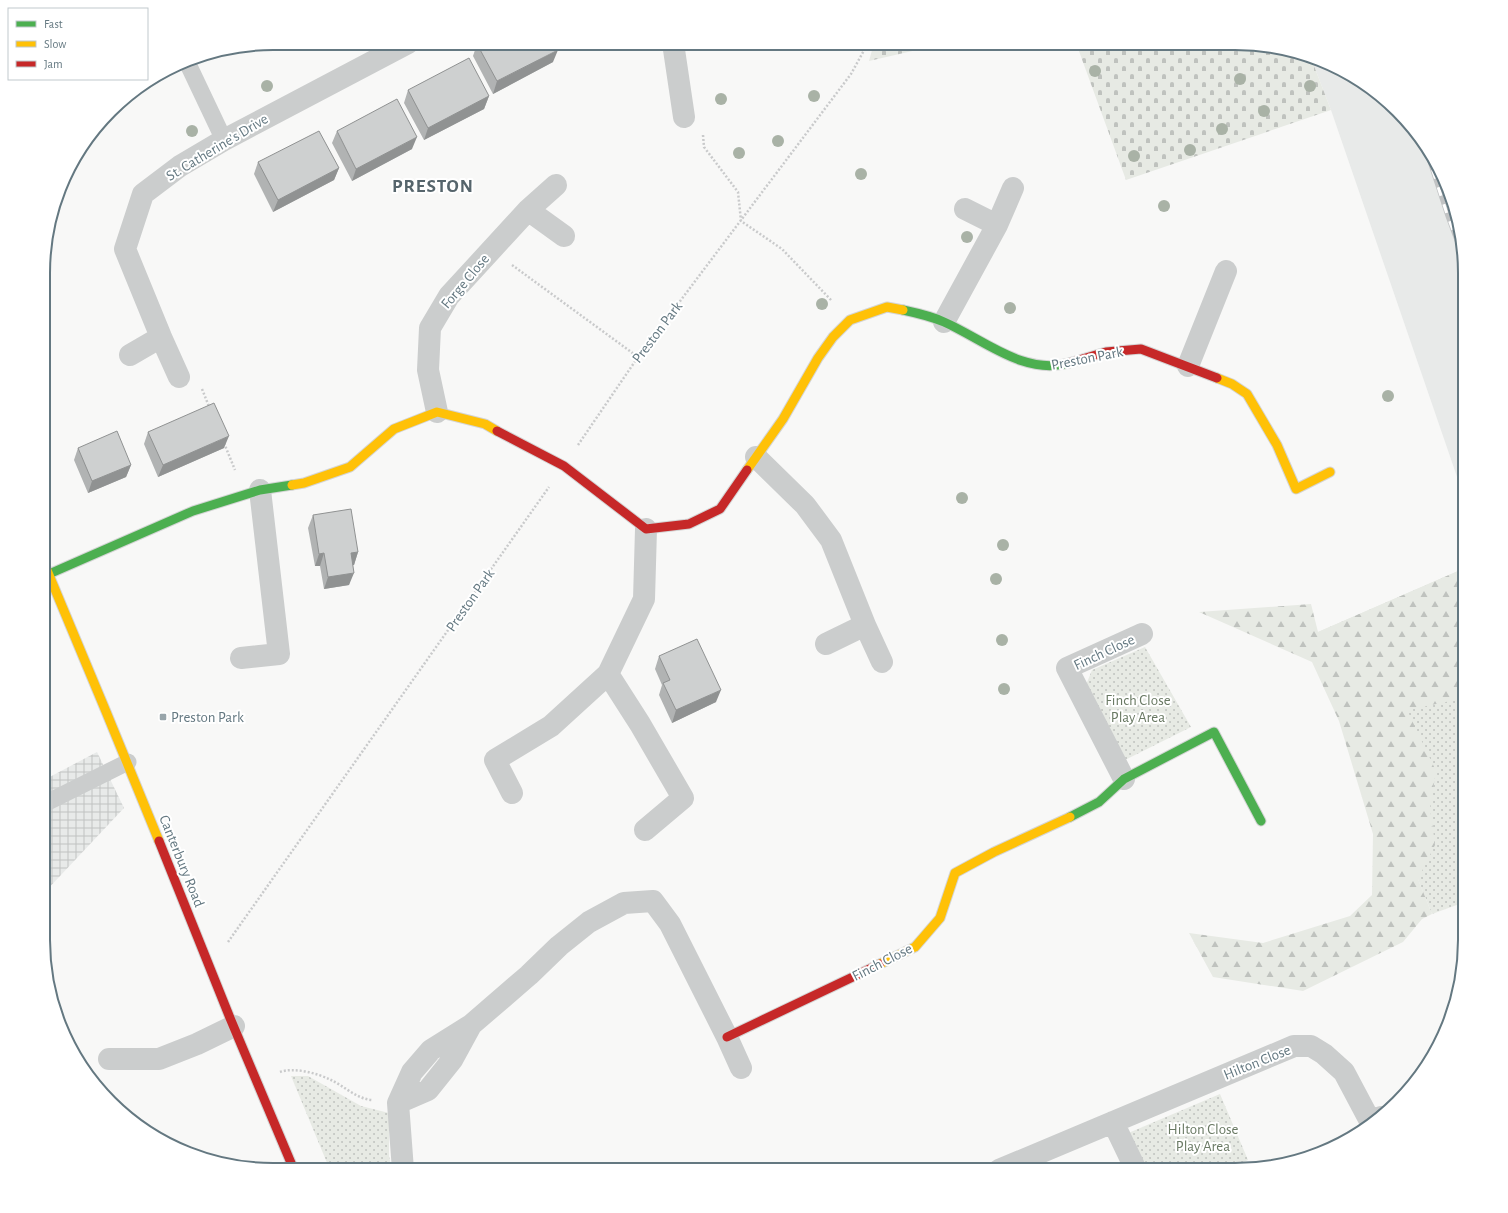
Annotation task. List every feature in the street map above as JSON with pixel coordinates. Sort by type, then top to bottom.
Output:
[{"type":"street","name":"St. Catherine's Drive","points":[[179,377],[125,249],[143,194],[180,166],[224,140],[395,50]]},
{"type":"street","points":[[674,50],[684,117]]},
{"type":"street","name":"Forge Close","points":[[437,412],[428,370],[430,328],[449,296],[528,210],[556,185]]},
{"type":"street","points":[[944,322],[997,225],[1013,188]]},
{"type":"street","points":[[965,208],[997,225]]},
{"type":"street","points":[[528,210],[564,236]]},
{"type":"street","points":[[1188,366],[1226,271]]},
{"type":"street","name":"Preston Park","points":[[646,529],[689,524],[720,509],[783,419],[818,358],[833,337],[850,320],[887,307],[918,313],[944,322],[1018,360],[1041,366],[1062,365],[1106,352],[1140,349],[1188,366],[1232,384],[1247,394],[1257,409],[1276,445],[1296,489],[1330,472]]},
{"type":"street","points":[[130,355],[161,337]]},
{"type":"street","points":[[50,574],[193,511],[253,492],[304,484],[350,467],[394,429],[437,412],[485,424],[564,466],[646,529],[644,599],[608,674],[551,726],[495,760],[512,793]]},
{"type":"street","points":[[756,457],[805,505],[831,540],[864,625],[882,662]]},
{"type":"street","points":[[241,658],[279,654],[253,492]]},
{"type":"street","name":"Canterbury Road","points":[[50,576],[128,762],[255,1081],[291,1163]]},
{"type":"street","points":[[826,644],[864,625]]},
{"type":"street","name":"Finch Close","points":[[1124,779],[1067,668],[1142,634]]},
{"type":"street","points":[[608,674],[683,798],[645,830]]},
{"type":"street","name":"Finch Close","points":[[727,1037],[915,947],[940,918],[955,874],[994,852],[1057,824],[1099,802],[1124,779],[1214,732],[1262,821]]},
{"type":"street","points":[[402,1163],[398,1103],[428,1090],[452,1060],[471,1025],[529,975],[559,961],[596,936],[624,903],[653,902],[670,924],[741,1068]]},
{"type":"street","points":[[109,1059],[159,1059],[197,1044],[234,1026]]},
{"type":"street","name":"Hilton Close","points":[[1016,1163],[1294,1046],[1311,1046],[1324,1054],[1344,1072],[1371,1117]]},
{"type":"street","points":[[1113,1122],[1133,1163]]},
{"type":"lane","points":[[189,66],[224,140]]},
{"type":"lane","points":[[50,801],[128,762]]},
{"type":"path","name":"Preston Park","points":[[210,968],[564,466],[638,357],[851,74],[864,50]]},
{"type":"path","points":[[684,117],[702,123],[704,147],[738,192],[741,221],[782,249],[850,320]]},
{"type":"path","points":[[491,250],[638,357]]},
{"type":"path","points":[[179,377],[194,369],[211,411]]},
{"type":"path","points":[[223,439],[253,492]]},
{"type":"path","points":[[255,1081],[286,1070],[307,1072],[330,1080],[365,1100],[398,1103]]},
{"type":"shaded area","points":[[1313,64],[1347,80],[1371,96],[1393,115],[1412,137],[1428,161],[1446,201],[1454,229],[1458,258],[1458,480],[1331,110]]},
{"type":"shaded area","points":[[97,752],[124,808],[50,887],[50,777]]},
{"type":"green space","points":[[872,50],[917,50],[869,61]]},
{"type":"green space","points":[[1079,50],[1250,50],[1279,54],[1313,64],[1331,110],[1126,180]]},
{"type":"green space","points":[[1458,571],[1458,905],[1432,914],[1318,632]]},
{"type":"green space","points":[[1458,571],[1458,699],[1407,710],[1436,771],[1430,808],[1435,845],[1418,879],[1432,914],[1422,919],[1403,942],[1303,991],[1213,977],[1189,933],[1263,943],[1350,916],[1372,895],[1373,834],[1339,721],[1312,662],[1199,612],[1311,604],[1318,632]]},
{"type":"green space","name":"Finch Close Play Area","points":[[1145,647],[1191,727],[1123,761],[1086,685],[1092,670]]},
{"type":"green space","points":[[291,1076],[308,1076],[361,1106],[389,1113],[389,1156],[390,1163],[327,1163]]},
{"type":"green space","name":"Hilton Close Play Area","points":[[1220,1094],[1248,1160],[1241,1163],[1140,1163],[1126,1134]]},
{"type":"building","points":[[480,50],[558,50],[497,81]]},
{"type":"building","points":[[469,58],[489,96],[428,128],[408,90]]},
{"type":"building","points":[[397,99],[417,137],[356,169],[337,131]]},
{"type":"building","points":[[319,131],[339,168],[278,200],[258,162]]},
{"type":"building","points":[[214,403],[229,436],[163,465],[148,432]]},
{"type":"building","points":[[117,431],[131,465],[92,481],[78,448]]},
{"type":"building","points":[[351,509],[358,552],[351,553],[354,573],[328,577],[324,553],[319,554],[313,515]]},
{"type":"building","points":[[697,639],[721,690],[676,710],[663,683],[670,680],[659,656]]},
{"type":"railway","points":[[1432,169],[1455,235]]},
{"type":"traffic: fast","points":[[903,310],[939,320],[959,329],[1004,354],[1020,360],[1052,366],[1069,363]]},
{"type":"traffic: fast","points":[[50,574],[193,511],[260,490],[292,485]]},
{"type":"traffic: fast","points":[[1070,817],[1099,802],[1124,779],[1214,732],[1261,821]]},
{"type":"traffic: slow","points":[[747,470],[783,419],[818,358],[833,337],[850,320],[887,307],[903,310]]},
{"type":"traffic: slow","points":[[1217,378],[1232,384],[1247,394],[1277,445],[1296,489],[1330,472]]},
{"type":"traffic: slow","points":[[292,485],[304,483],[350,467],[394,429],[437,412],[485,424],[497,431]]},
{"type":"traffic: slow","points":[[50,577],[159,841]]},
{"type":"traffic: slow","points":[[880,964],[915,947],[940,918],[955,873],[994,852],[1070,817]]},
{"type":"traffic: jam","points":[[1069,363],[1106,352],[1141,349],[1217,378]]},
{"type":"traffic: jam","points":[[497,431],[564,466],[646,529],[689,524],[720,509],[747,470]]},
{"type":"traffic: jam","points":[[159,841],[230,1018],[291,1163]]},
{"type":"traffic: jam","points":[[727,1037],[880,964]]},
{"type":"place","name":"Preston Park","points":[[163,717]]},
{"type":"district","name":"PRESTON","points":[[433,185]]}]
